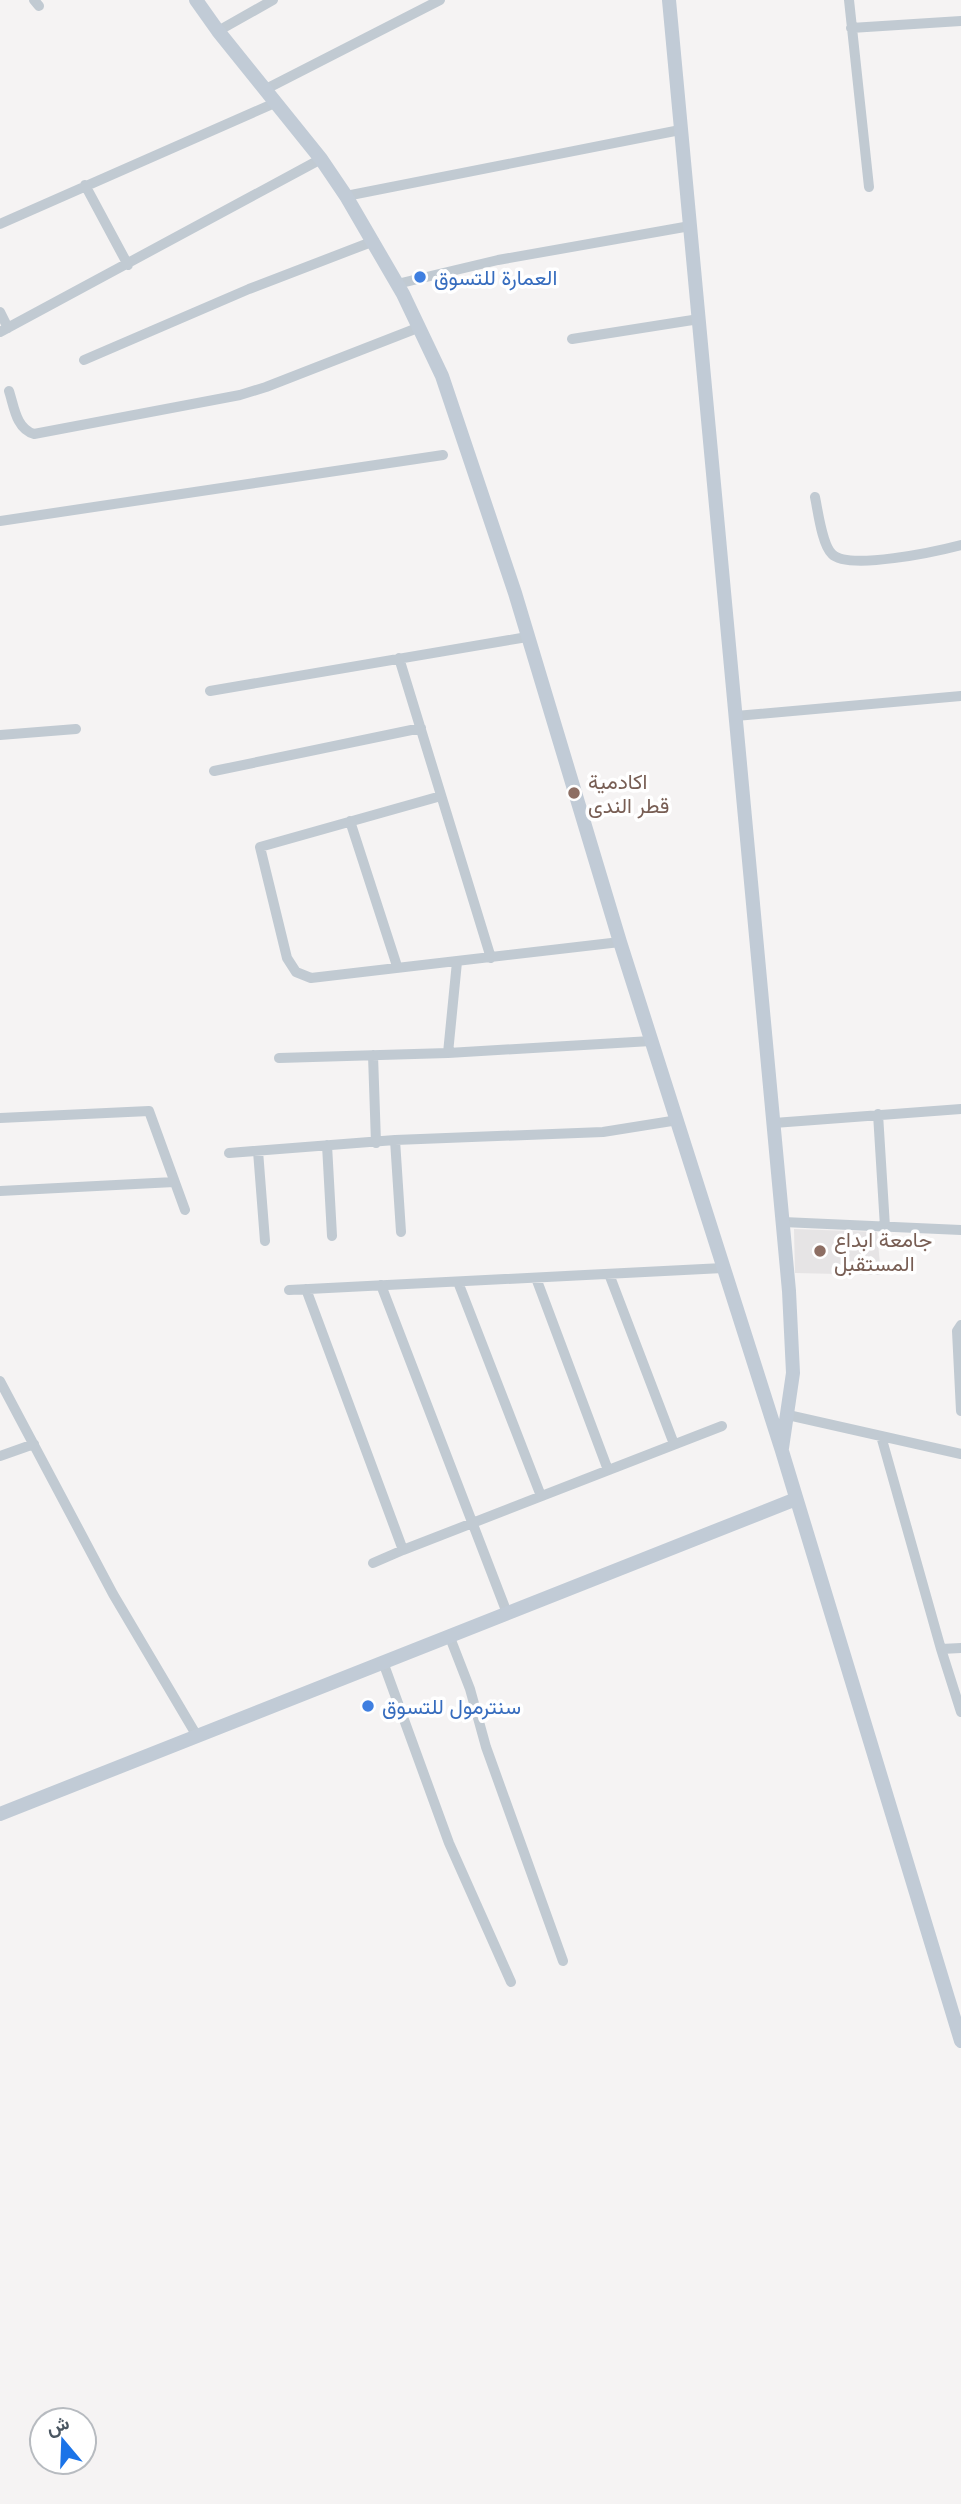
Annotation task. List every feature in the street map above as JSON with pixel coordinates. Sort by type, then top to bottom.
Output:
[{"type":"street","points":[[197,0],[218,31],[277,102],[346,195],[420,327],[457,416],[957,2012],[961,2041]]},
{"type":"street","points":[[218,31],[273,0]]},
{"type":"street","points":[[265,89],[440,0]]},
{"type":"street","points":[[669,0],[793,1345],[792,1390],[782,1451]]},
{"type":"street","points":[[849,0],[869,187]]},
{"type":"street","points":[[851,29],[961,21]]},
{"type":"street","points":[[0,224],[277,102]]},
{"type":"street","points":[[346,195],[680,130]]},
{"type":"street","points":[[0,312],[4,330],[321,159]]},
{"type":"street","points":[[85,185],[128,265]]},
{"type":"street","points":[[397,284],[498,260],[690,226]]},
{"type":"street","points":[[84,360],[249,289],[374,241]]},
{"type":"street","points":[[572,339],[699,319]]},
{"type":"street","points":[[9,391],[21,427],[33,434],[240,395],[420,327]]},
{"type":"street","points":[[0,521],[443,455]]},
{"type":"street","points":[[815,497],[828,550],[839,559],[878,560],[920,555],[961,545]]},
{"type":"street","points":[[210,691],[527,638]]},
{"type":"street","points":[[399,658],[491,958]]},
{"type":"street","points":[[736,716],[961,696]]},
{"type":"street","points":[[214,771],[421,728]]},
{"type":"street","points":[[0,735],[76,729]]},
{"type":"street","points":[[441,796],[260,847],[287,958],[296,972],[311,978],[620,942]]},
{"type":"street","points":[[350,821],[397,966]]},
{"type":"street","points":[[447,1053],[457,962]]},
{"type":"street","points":[[279,1058],[447,1053],[651,1041]]},
{"type":"street","points":[[373,1055],[376,1143]]},
{"type":"street","points":[[774,1123],[961,1109]]},
{"type":"street","points":[[0,1118],[149,1111],[185,1210]]},
{"type":"street","points":[[878,1114],[885,1227]]},
{"type":"street","points":[[229,1153],[395,1140],[603,1132],[678,1120]]},
{"type":"street","points":[[395,1140],[401,1232]]},
{"type":"street","points":[[327,1145],[332,1236]]},
{"type":"street","points":[[258,1151],[265,1241]]},
{"type":"street","points":[[0,1191],[174,1182]]},
{"type":"street","points":[[783,1222],[961,1230]]},
{"type":"street","points":[[289,1290],[723,1268]]},
{"type":"street","points":[[609,1274],[674,1444]]},
{"type":"street","points":[[536,1278],[608,1470]]},
{"type":"street","points":[[457,1282],[541,1496]]},
{"type":"street","points":[[381,1285],[507,1613]]},
{"type":"street","points":[[306,1289],[403,1550]]},
{"type":"street","points":[[961,1325],[957,1331],[961,1411]]},
{"type":"street","points":[[0,1381],[113,1594],[197,1736]]},
{"type":"street","points":[[788,1415],[961,1454]]},
{"type":"street","points":[[373,1563],[722,1426]]},
{"type":"street","points":[[881,1436],[940,1649],[961,1712]]},
{"type":"street","points":[[0,1456],[34,1444]]},
{"type":"street","points":[[0,1814],[796,1499]]},
{"type":"street","points":[[449,1635],[563,1961]]},
{"type":"street","points":[[940,1649],[961,1648]]},
{"type":"street","points":[[383,1662],[449,1843],[511,1982]]},
{"type":"shaded area","points":[[794,1229],[877,1232],[881,1275],[795,1273]]},
{"type":"place","name":"العمارة للتسوق","points":[[420,277]]},
{"type":"place","name":"اكادمية قطر الندى","points":[[574,793]]},
{"type":"place","name":"جامعة ابداع المستقبل","points":[[820,1251]]},
{"type":"place","name":"سنترمول للتسوق","points":[[368,1706]]}]
